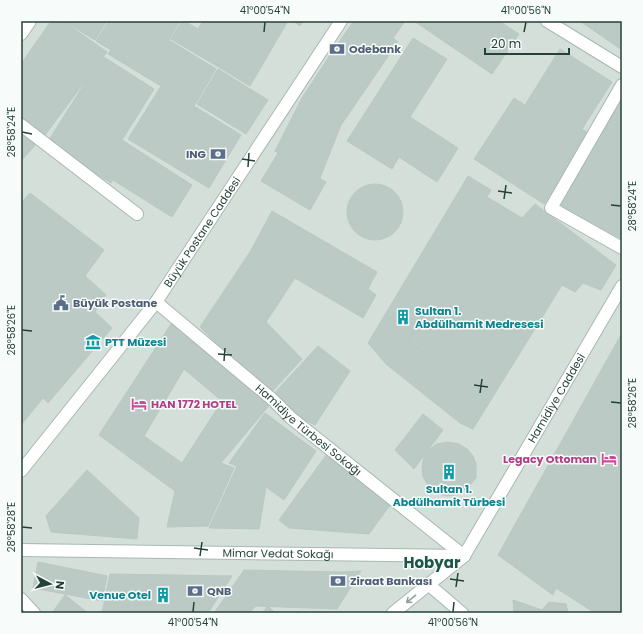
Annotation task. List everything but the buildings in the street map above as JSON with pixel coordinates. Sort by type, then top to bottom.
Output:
[{"type":"street","points":[[21,34],[30,21]]},
{"type":"street","name":"Büyük Postane Caddesi","points":[[21,471],[156,302],[341,21]]},
{"type":"street","points":[[547,21],[622,68]]},
{"type":"street","points":[[622,85],[551,208],[622,248]]},
{"type":"street","points":[[21,125],[137,214]]},
{"type":"street","name":"Hamidiye Caddesi","points":[[393,613],[464,556],[622,286]]},
{"type":"street","name":"Hamidiye Türbesi Sokağı","points":[[156,302],[272,399],[291,418],[464,556]]},
{"type":"street","name":"Mimar Vedat Sokağı","points":[[21,550],[464,556]]},
{"type":"street","points":[[428,584],[462,613]]},
{"type":"street","points":[[21,599],[34,613]]},
{"type":"shaded area","points":[[21,21],[622,21],[622,613],[21,613]]},
{"type":"place","name":"Odebank","points":[[337,49]]},
{"type":"place","name":"ING","points":[[218,154]]},
{"type":"place","name":"Büyük Postane","points":[[61,303]]},
{"type":"place","name":"Sultan 1. Abdülhamit Medresesi","points":[[403,317]]},
{"type":"place","name":"PTT Müzesi","points":[[93,342]]},
{"type":"place","name":"HAN 1772 HOTEL","points":[[139,404]]},
{"type":"place","name":"Legacy Ottoman","points":[[609,459]]},
{"type":"place","name":"Sultan 1. Abdülhamit Türbesi","points":[[449,472]]},
{"type":"place","name":"Ziraat Bankası","points":[[338,581]]},
{"type":"place","name":"QNB","points":[[195,591]]},
{"type":"place","name":"Venue Otel","points":[[163,595]]},
{"type":"district","name":"Hobyar","points":[[432,562]]}]
